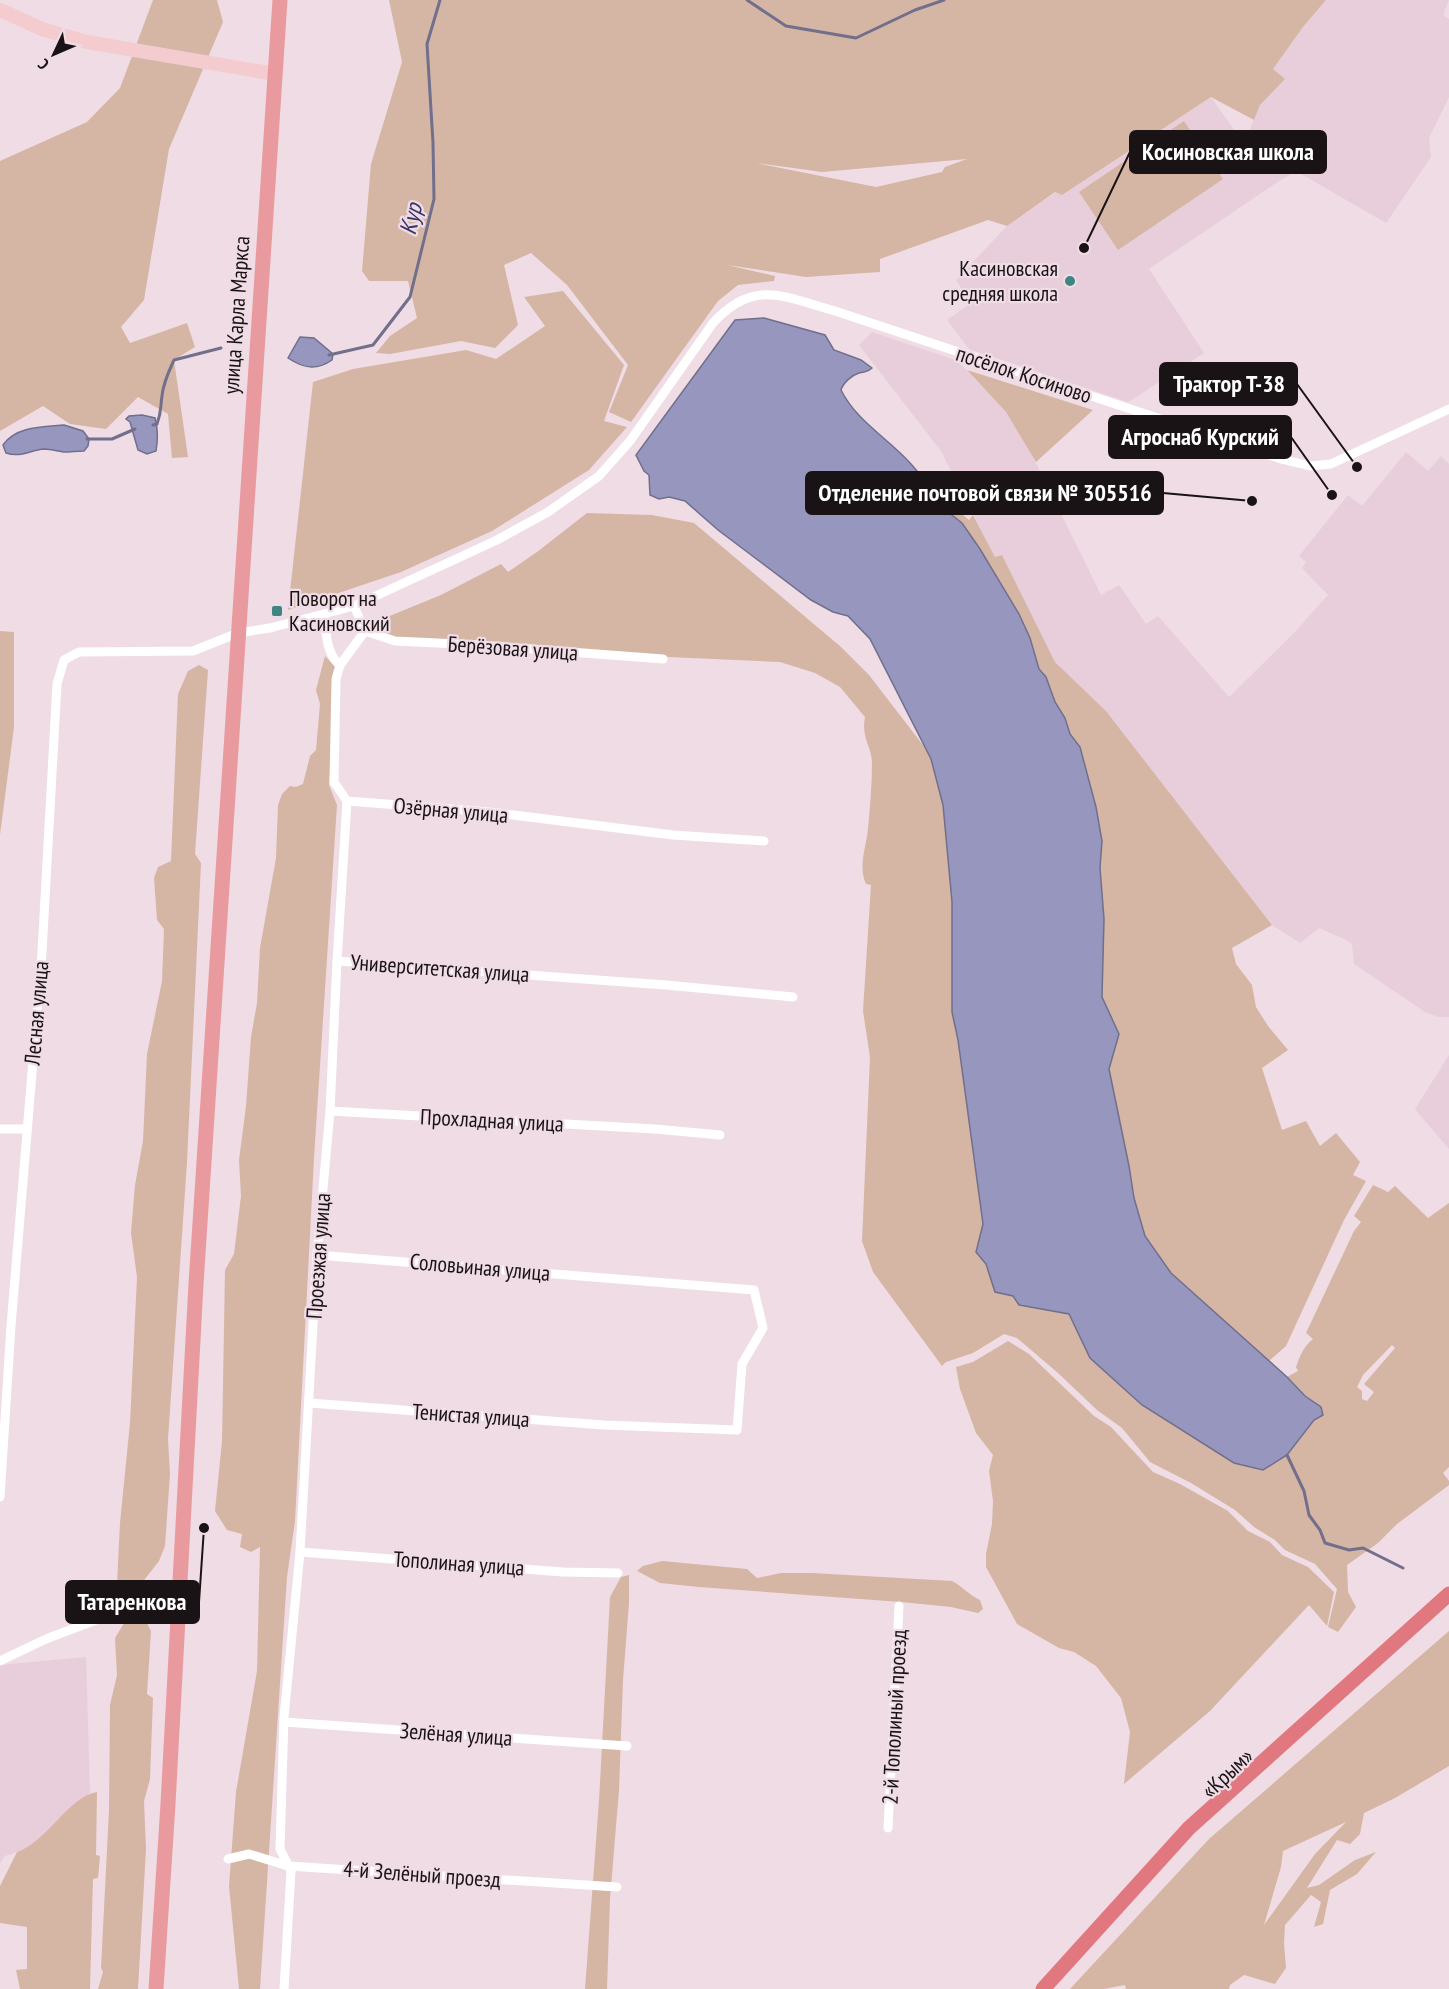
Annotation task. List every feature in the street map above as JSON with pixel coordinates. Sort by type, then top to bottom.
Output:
[{"type":"highway","points":[[1043,1989],[1189,1828],[1449,1594]]},
{"type":"highway","name":"«Крым»","points":[[1051,1989],[1194,1834],[1338,1700],[1449,1604]]},
{"type":"main road","name":"улица Карла Маркса","points":[[156,1989],[196,1284],[279,0]]},
{"type":"main road","points":[[0,10],[42,29],[87,42],[275,74]]},
{"type":"street","name":"посёлок Косиново","points":[[193,651],[238,633],[270,628],[354,606],[497,540],[548,512],[599,476],[630,441],[712,323],[726,308],[747,297],[771,294],[835,311],[1237,445],[1310,466],[1331,464],[1449,409]]},
{"type":"street","points":[[347,801],[334,782],[336,679],[340,665],[365,632],[354,606]]},
{"type":"street","points":[[324,615],[329,650],[333,660],[340,665]]},
{"type":"street","name":"Берёзовая улица","points":[[365,632],[395,641],[663,659]]},
{"type":"street","name":"Лесная улица","points":[[0,1497],[11,1326],[42,952],[57,684],[64,660],[79,652],[193,651]]},
{"type":"street","name":"Озёрная улица","points":[[347,801],[489,812],[673,835],[764,841]]},
{"type":"street","name":"Университетская улица","points":[[347,801],[337,961],[666,985],[794,997]]},
{"type":"street","name":"Проезжая улица","points":[[284,1989],[291,1871],[280,1849],[284,1722],[300,1552],[317,1255],[330,1111],[337,961]]},
{"type":"street","name":"Прохладная улица","points":[[330,1111],[655,1129],[720,1135]]},
{"type":"street","points":[[0,1129],[27,1129]]},
{"type":"street","name":"Соловьиная улица","points":[[317,1255],[754,1290],[763,1328],[742,1364],[737,1430],[634,1426]]},
{"type":"street","points":[[0,1326],[11,1326]]},
{"type":"street","name":"Тенистая улица","points":[[309,1403],[634,1426]]},
{"type":"street","name":"Тополиная улица","points":[[300,1552],[562,1572],[618,1573]]},
{"type":"street","points":[[0,1660],[46,1639],[117,1612],[144,1605],[178,1606]]},
{"type":"street","name":"2-й Тополиный проезд","points":[[888,1828],[899,1606]]},
{"type":"street","name":"Зелёная улица","points":[[284,1722],[627,1746]]},
{"type":"street","name":"4-й Зелёный проезд","points":[[228,1859],[249,1854],[288,1866],[618,1887]]},
{"type":"shaded area","points":[[153,0],[217,0],[223,22],[169,149],[144,300],[121,327],[130,343],[187,323],[195,347],[174,360],[188,457],[172,458],[168,414],[138,397],[106,429],[70,424],[43,406],[0,431],[0,161],[87,122],[120,88]]},
{"type":"shaded area","points":[[389,0],[1326,0],[1273,69],[1285,79],[1260,105],[1254,120],[1211,97],[1062,195],[1055,192],[1007,226],[988,220],[880,259],[880,272],[806,277],[727,265],[775,276],[774,281],[738,285],[718,301],[631,422],[609,412],[628,365],[567,285],[531,253],[504,265],[518,325],[495,348],[461,341],[390,354],[376,353],[390,336],[417,318],[408,281],[369,281],[362,271],[371,164],[402,62]],"holes":[[[967,159],[945,167],[942,172],[876,187],[756,163],[822,172]]]},
{"type":"shaded area","points":[[1326,0],[1449,0],[1443,15],[1449,19],[1449,97],[1429,138],[1431,157],[1386,223],[1296,171],[1149,269],[1204,353],[1128,402],[969,349],[947,320],[971,303],[956,280],[1007,226],[1056,192],[1062,195],[1211,97],[1244,144],[1260,105],[1284,79],[1273,69]]},
{"type":"shaded area","points":[[1184,121],[1223,179],[1118,250],[1079,192]]},
{"type":"shaded area","points":[[563,291],[624,365],[604,421],[627,427],[589,470],[492,531],[401,572],[288,610],[313,382],[353,369],[466,350],[496,359],[545,326],[524,297]]},
{"type":"shaded area","points":[[872,332],[958,361],[1006,412],[1029,449],[1101,595],[1119,585],[1146,624],[1158,616],[1229,697],[1294,633],[1328,595],[1302,568],[1306,562],[1299,556],[1348,495],[1362,506],[1406,452],[1428,471],[1441,456],[1449,464],[1449,1017],[1438,1017],[1425,1012],[1354,964],[1352,944],[1344,939],[1319,928],[1300,943],[1272,925],[1106,711],[1055,662],[1002,555],[995,557],[941,451],[859,345]]},
{"type":"shaded area","points":[[967,370],[1093,410],[1036,462],[1006,412]]},
{"type":"shaded area","points":[[933,496],[944,499],[969,520],[973,515],[995,557],[1002,555],[1055,662],[1106,711],[1272,925],[1232,948],[1236,964],[1252,985],[1256,1007],[1288,1050],[1262,1068],[1282,1130],[1306,1121],[1320,1146],[1336,1133],[1360,1162],[1353,1175],[1366,1181],[1344,1220],[1286,1346],[1269,1361],[1171,1273],[1145,1236],[1134,1198],[1109,1069],[1119,1034],[1102,997],[1104,919],[1100,868],[1102,841],[1096,807],[1080,747],[1070,734],[1046,677],[1039,669],[1030,638],[980,549],[962,523],[948,512],[941,512]]},
{"type":"shaded area","points":[[587,513],[652,515],[694,523],[841,647],[869,675],[926,749],[931,759],[943,806],[952,902],[952,1012],[958,1040],[983,1224],[976,1252],[986,1264],[995,1292],[1013,1296],[1019,1306],[1069,1314],[1090,1358],[1142,1405],[1234,1463],[1287,1455],[1314,1420],[1321,1407],[1305,1396],[1287,1377],[1298,1371],[1296,1367],[1300,1355],[1313,1339],[1306,1333],[1354,1231],[1361,1222],[1354,1216],[1373,1185],[1388,1192],[1395,1186],[1428,1218],[1449,1203],[1449,1467],[1443,1473],[1449,1485],[1397,1524],[1378,1543],[1347,1565],[1348,1592],[1356,1607],[1338,1632],[1328,1627],[1337,1589],[1315,1564],[1285,1550],[1235,1510],[1191,1483],[1150,1462],[1122,1428],[1097,1410],[1017,1338],[1004,1334],[973,1353],[946,1362],[942,1366],[873,1272],[862,1241],[870,1057],[863,1011],[871,885],[866,884],[863,864],[868,829],[872,763],[864,732],[865,717],[840,687],[815,673],[780,662],[623,655],[370,636],[375,622],[441,595],[501,564],[508,572]],"holes":[[[1392,1345],[1395,1348],[1364,1384],[1374,1392],[1367,1401],[1362,1399],[1362,1391],[1357,1387],[1363,1375]]]},
{"type":"shaded area","points":[[0,631],[14,632],[14,727],[0,835]]},
{"type":"shaded area","points":[[325,656],[337,669],[329,785],[337,805],[314,1158],[295,1521],[287,1577],[260,1989],[239,1989],[229,1886],[236,1792],[257,1671],[260,1547],[251,1552],[240,1547],[242,1534],[227,1530],[215,1511],[222,1441],[225,1270],[234,1254],[241,1196],[239,1160],[251,1037],[257,1003],[260,948],[276,858],[278,805],[282,794],[290,786],[296,787],[303,784],[310,756],[316,750],[320,704],[316,690]]},
{"type":"shaded area","points":[[199,665],[208,670],[195,854],[201,863],[187,1162],[168,1439],[170,1474],[165,1546],[159,1561],[141,1584],[121,1591],[117,1584],[120,1523],[130,1423],[137,1277],[131,1233],[135,1185],[143,1141],[147,1054],[162,981],[164,929],[157,920],[154,878],[158,867],[171,861],[178,694],[188,671]]},
{"type":"shaded area","points":[[1449,1055],[1449,1149],[1415,1109]]},
{"type":"shaded area","points":[[1008,1341],[1029,1354],[1094,1416],[1111,1427],[1153,1472],[1180,1484],[1228,1511],[1248,1531],[1270,1542],[1282,1555],[1308,1567],[1334,1592],[1327,1626],[1309,1605],[1210,1711],[1124,1784],[1130,1732],[1121,1698],[1096,1666],[1074,1652],[1059,1648],[1017,1624],[986,1567],[992,1524],[993,1501],[989,1471],[993,1455],[976,1433],[960,1389],[956,1367],[973,1362]]},
{"type":"shaded area","points":[[662,1561],[747,1569],[757,1578],[781,1573],[812,1573],[952,1581],[980,1600],[983,1609],[978,1613],[951,1607],[901,1602],[660,1583],[637,1571],[643,1566]]},
{"type":"shaded area","points":[[629,1575],[607,1989],[585,1989],[599,1801],[610,1597],[621,1577]]},
{"type":"shaded area","points":[[138,1616],[147,1623],[151,1631],[147,1694],[153,1698],[150,1779],[144,1801],[146,1849],[138,1989],[98,1989],[103,1972],[101,1968],[109,1810],[110,1705],[117,1675],[115,1638],[126,1620]]},
{"type":"shaded area","points":[[1449,1631],[1449,1766],[1395,1798],[1364,1813],[1360,1834],[1350,1844],[1337,1840],[1307,1888],[1319,1885],[1355,1860],[1376,1852],[1357,1874],[1330,1890],[1323,1924],[1314,1927],[1321,1902],[1311,1895],[1285,1925],[1286,1968],[1275,1984],[1244,1975],[1230,1985],[1229,1989],[1126,1989],[1125,1985],[1104,1989],[1070,1989],[1209,1839]],"holes":[[[1346,1822],[1315,1854],[1264,1925],[1281,1867],[1283,1851]]]},
{"type":"shaded area","points":[[86,1657],[90,1793],[58,1819],[41,1838],[25,1849],[5,1856],[0,1863],[0,1665]]},
{"type":"shaded area","points":[[97,1792],[96,1855],[100,1856],[98,1878],[93,1879],[90,1989],[20,1989],[16,1970],[27,1969],[27,1927],[0,1923],[0,1886],[17,1852],[38,1839],[77,1802]]},
{"type":"water","points":[[764,318],[825,335],[834,350],[861,360],[872,368],[851,377],[841,390],[855,411],[917,471],[929,487],[941,512],[948,512],[962,523],[980,549],[1019,614],[1030,638],[1039,669],[1046,677],[1070,734],[1080,747],[1096,807],[1102,841],[1100,868],[1104,919],[1102,997],[1119,1034],[1109,1069],[1134,1198],[1145,1236],[1171,1273],[1287,1377],[1305,1396],[1321,1407],[1323,1415],[1314,1420],[1287,1455],[1263,1470],[1234,1463],[1142,1405],[1090,1358],[1069,1314],[1019,1305],[1013,1296],[995,1292],[986,1264],[976,1252],[983,1224],[958,1040],[952,1012],[952,902],[943,805],[931,759],[870,639],[848,616],[833,612],[811,600],[718,530],[685,501],[669,497],[659,499],[650,495],[649,475],[644,471],[636,455],[735,320]]},
{"type":"water","points":[[300,337],[314,338],[333,354],[332,360],[320,366],[310,367],[288,358]]},
{"type":"water","points":[[142,415],[155,418],[157,426],[156,451],[147,454],[138,450],[130,422],[126,419],[129,416]]},
{"type":"water","points":[[64,425],[83,431],[89,439],[84,451],[64,452],[44,449],[21,454],[6,453],[3,445],[15,434],[39,427]]},
{"type":"waterway","name":"Кур","points":[[329,355],[373,345],[410,297],[434,199],[427,44],[440,0]]},
{"type":"waterway","name":"Кур","points":[[747,0],[786,26],[856,38],[915,10],[944,0]]},
{"type":"waterway","points":[[153,425],[157,424],[159,419],[166,377],[174,360],[221,348]]},
{"type":"waterway","name":"Кур","points":[[87,439],[112,439],[135,429]]},
{"type":"waterway","points":[[1287,1455],[1304,1491],[1309,1515],[1320,1530],[1325,1543],[1349,1550],[1363,1548],[1403,1568]]},
{"type":"place","name":"Косиновская школа","points":[[1084,248]]},
{"type":"place","name":"Касиновская средняя школа","points":[[1070,281]]},
{"type":"place","name":"Трактор Т-38","points":[[1357,467]]},
{"type":"place","name":"Агроснаб Курский","points":[[1332,495]]},
{"type":"place","name":"Отделение почтовой связи № 305516","points":[[1252,501]]},
{"type":"place","name":"Поворот на Касиновский","points":[[277,611]]},
{"type":"place","name":"Татаренкова","points":[[204,1528]]}]
